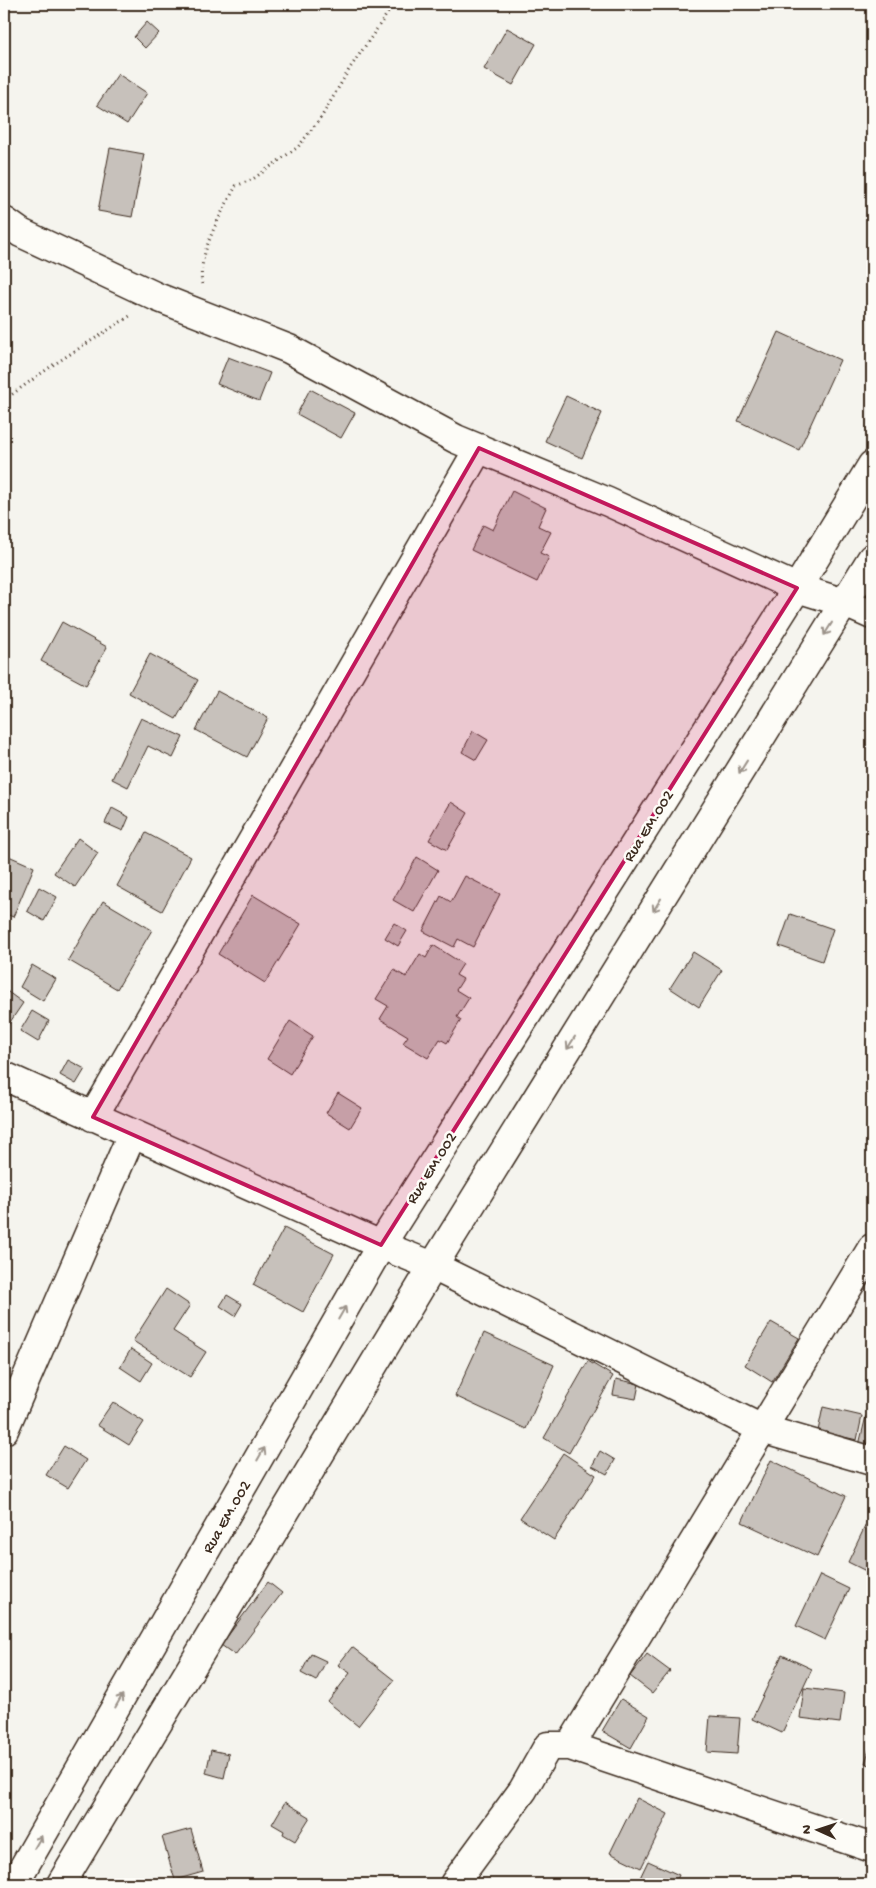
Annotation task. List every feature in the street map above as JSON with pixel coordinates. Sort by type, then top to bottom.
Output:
[{"type":"street","points":[[4,221],[29,237],[157,297],[289,349],[456,439],[608,502],[797,588],[845,603],[872,615]]},
{"type":"street","points":[[93,1117],[479,448]]},
{"type":"street","name":"Rua EM.002","points":[[14,1884],[381,1245],[797,588],[872,465]]},
{"type":"street","points":[[61,1884],[433,1266],[872,558]]},
{"type":"street","points":[[4,1076],[381,1245],[433,1266],[762,1429],[872,1461]]},
{"type":"street","points":[[4,1430],[132,1134]]},
{"type":"street","points":[[570,1746],[872,1248]]},
{"type":"street","points":[[454,1884],[523,1790],[548,1746],[570,1746],[872,1848]]},
{"type":"path","points":[[207,317],[200,272],[214,228],[236,186],[253,179],[298,147],[322,116],[350,68],[394,4]]},
{"type":"path","points":[[4,400],[137,312]]},
{"type":"highlighted area","points":[[479,448],[797,588],[381,1245],[93,1117]]},
{"type":"building","points":[[147,22],[159,33],[145,48],[134,37]]},
{"type":"building","points":[[507,28],[536,44],[513,85],[484,69]]},
{"type":"building","points":[[118,74],[147,93],[127,124],[97,105]]},
{"type":"building","points":[[110,148],[144,154],[132,217],[98,211]]},
{"type":"building","points":[[779,332],[840,360],[799,450],[738,421]]},
{"type":"building","points":[[228,357],[270,373],[259,401],[217,384]]},
{"type":"building","points":[[310,389],[355,413],[341,438],[297,414]]},
{"type":"building","points":[[566,396],[602,413],[582,458],[545,441]]},
{"type":"building","points":[[512,491],[546,508],[538,526],[551,532],[540,553],[549,557],[537,582],[471,550],[483,525],[493,530]]},
{"type":"building","points":[[62,622],[107,647],[86,685],[41,661]]},
{"type":"building","points":[[150,654],[198,680],[176,719],[129,693]]},
{"type":"building","points":[[217,691],[268,718],[247,757],[196,730]]},
{"type":"building","points":[[141,718],[183,737],[173,758],[148,746],[128,787],[112,779]]},
{"type":"building","points":[[473,731],[488,740],[476,760],[462,752]]},
{"type":"building","points":[[451,802],[468,813],[447,850],[429,840]]},
{"type":"building","points":[[112,808],[129,817],[123,831],[105,823]]},
{"type":"building","points":[[146,833],[191,857],[162,911],[117,886]]},
{"type":"building","points":[[78,838],[98,853],[75,887],[54,873]]},
{"type":"building","points":[[4,854],[34,867],[13,917],[4,913]]},
{"type":"building","points":[[417,857],[438,870],[414,912],[393,900]]},
{"type":"building","points":[[465,876],[500,894],[473,947],[458,939],[454,947],[423,931],[441,896],[451,902]]},
{"type":"building","points":[[39,887],[57,897],[44,921],[27,911]]},
{"type":"building","points":[[253,895],[301,924],[265,983],[218,954]]},
{"type":"building","points":[[103,901],[152,930],[117,989],[68,960]]},
{"type":"building","points":[[790,914],[833,929],[822,961],[779,946]]},
{"type":"building","points":[[394,923],[407,931],[398,946],[385,938]]},
{"type":"building","points":[[433,945],[463,964],[456,975],[463,979],[456,990],[469,998],[457,1017],[461,1020],[447,1043],[440,1039],[428,1058],[403,1043],[408,1036],[380,1019],[388,1006],[376,999],[394,970],[406,977],[420,954],[426,958]]},
{"type":"building","points":[[693,952],[722,970],[699,1007],[670,988]]},
{"type":"building","points":[[32,965],[56,979],[43,1001],[20,987]]},
{"type":"building","points":[[4,989],[23,1003],[4,1031]]},
{"type":"building","points":[[32,1011],[49,1021],[38,1042],[20,1031]]},
{"type":"building","points":[[290,1021],[313,1036],[290,1074],[267,1059]]},
{"type":"building","points":[[68,1060],[85,1069],[76,1084],[60,1075]]},
{"type":"building","points":[[338,1093],[362,1108],[350,1128],[326,1113]]},
{"type":"building","points":[[284,1228],[334,1254],[303,1312],[253,1285]]},
{"type":"building","points":[[166,1289],[190,1305],[173,1331],[206,1352],[190,1377],[133,1341]]},
{"type":"building","points":[[227,1295],[242,1304],[235,1316],[220,1306]]},
{"type":"building","points":[[771,1322],[799,1338],[772,1382],[745,1365]]},
{"type":"building","points":[[484,1333],[554,1365],[526,1429],[455,1396]]},
{"type":"building","points":[[131,1349],[152,1363],[141,1381],[120,1367]]},
{"type":"building","points":[[588,1361],[613,1376],[569,1453],[544,1438]]},
{"type":"building","points":[[616,1379],[639,1384],[636,1399],[613,1395]]},
{"type":"building","points":[[113,1402],[144,1422],[129,1445],[97,1425]]},
{"type":"building","points":[[823,1407],[862,1416],[857,1440],[818,1431]]},
{"type":"building","points":[[866,1416],[872,1418],[872,1448],[859,1445]]},
{"type":"building","points":[[64,1446],[86,1460],[68,1488],[46,1475]]},
{"type":"building","points":[[600,1451],[615,1460],[607,1474],[592,1466]]},
{"type":"building","points":[[563,1453],[596,1475],[554,1540],[520,1518]]},
{"type":"building","points":[[771,1460],[846,1496],[817,1557],[742,1522]]},
{"type":"building","points":[[872,1512],[872,1574],[848,1562]]},
{"type":"building","points":[[820,1575],[849,1589],[825,1640],[796,1626]]},
{"type":"building","points":[[268,1582],[282,1593],[235,1655],[221,1645]]},
{"type":"building","points":[[352,1647],[394,1680],[358,1726],[328,1702],[350,1673],[338,1665]]},
{"type":"building","points":[[311,1654],[326,1661],[316,1681],[301,1673]]},
{"type":"building","points":[[647,1654],[670,1671],[652,1693],[630,1676]]},
{"type":"building","points":[[782,1655],[812,1669],[782,1733],[752,1719]]},
{"type":"building","points":[[804,1688],[844,1693],[840,1723],[800,1718]]},
{"type":"building","points":[[621,1699],[649,1716],[631,1748],[602,1731]]},
{"type":"building","points":[[710,1716],[740,1718],[737,1754],[707,1752]]},
{"type":"building","points":[[872,1741],[872,1766],[865,1763]]},
{"type":"building","points":[[211,1750],[229,1754],[224,1778],[206,1773]]},
{"type":"building","points":[[637,1798],[668,1814],[641,1868],[610,1853]]},
{"type":"building","points":[[285,1802],[310,1817],[295,1841],[283,1834],[284,1831],[272,1824]]},
{"type":"building","points":[[191,1829],[203,1872],[175,1880],[162,1837]]},
{"type":"building","points":[[648,1861],[679,1875],[675,1884],[637,1884]]}]
